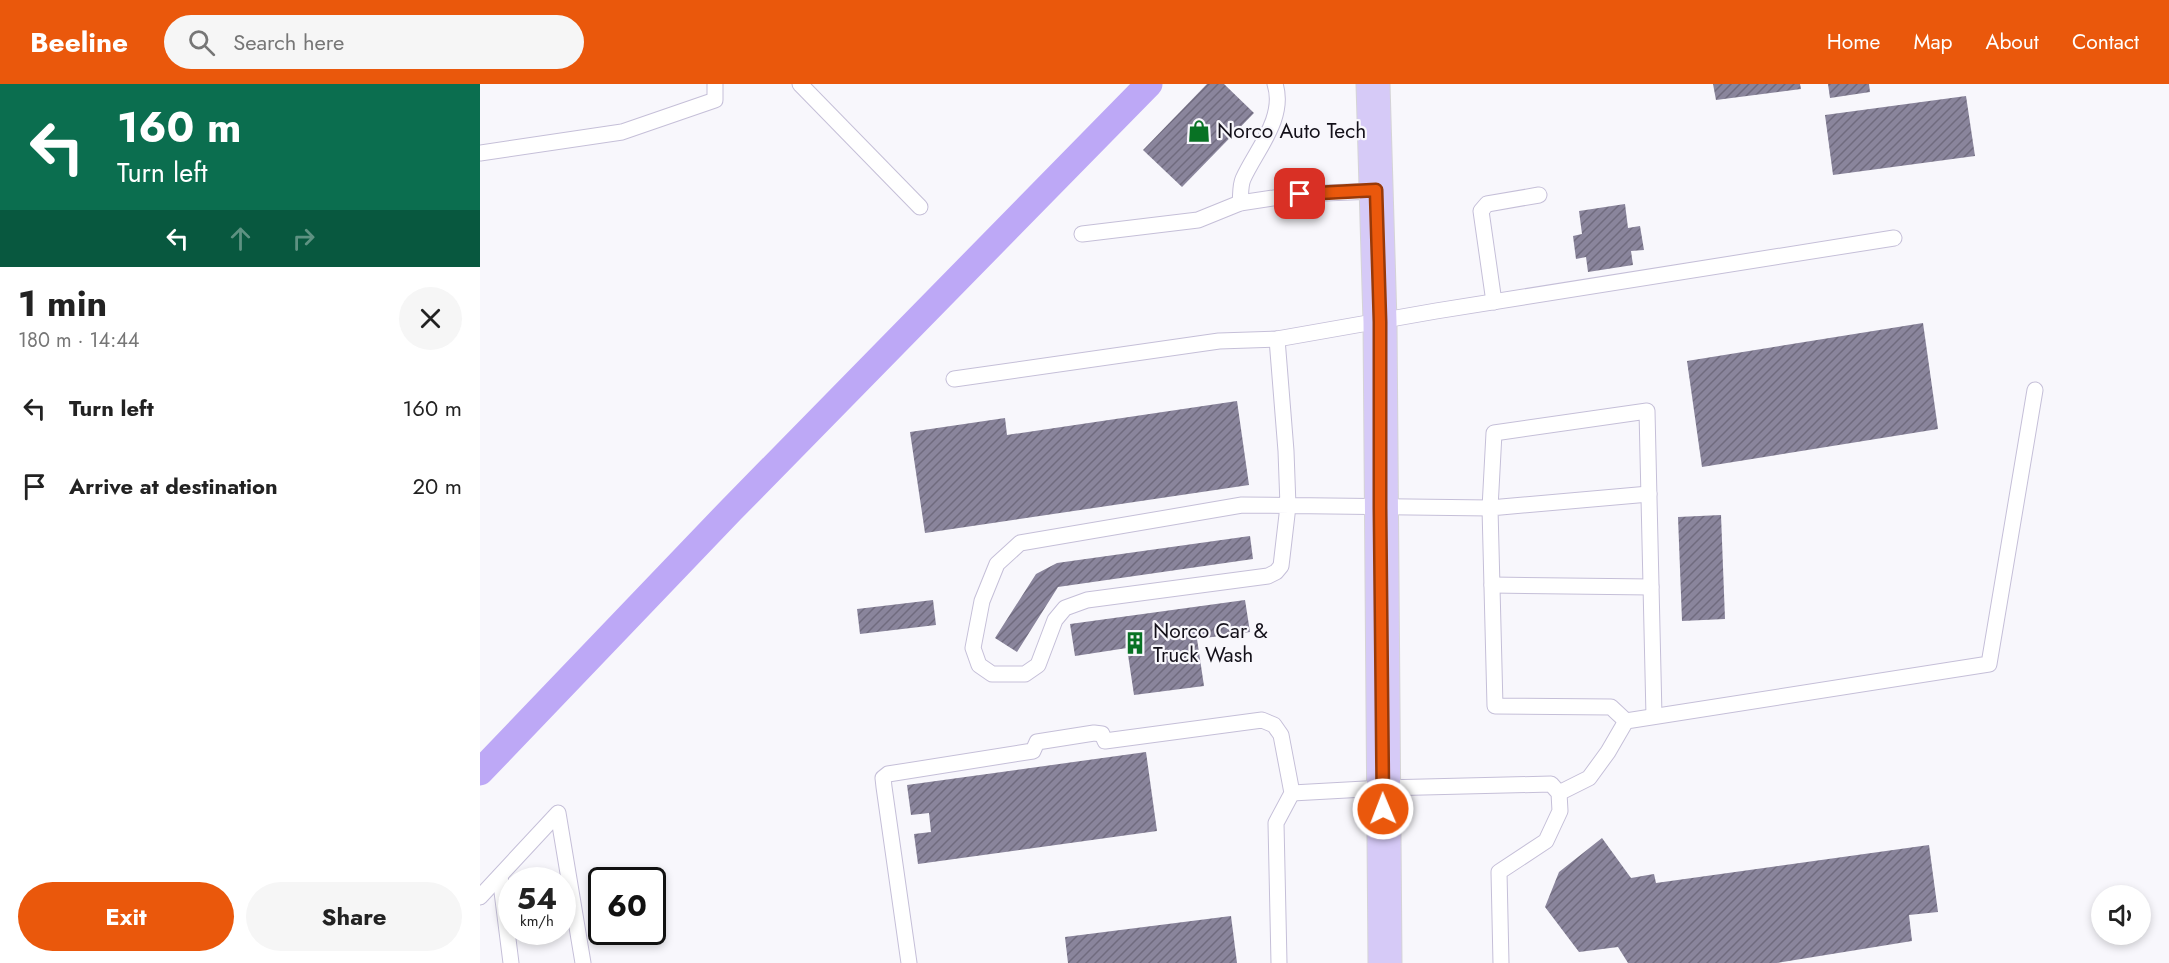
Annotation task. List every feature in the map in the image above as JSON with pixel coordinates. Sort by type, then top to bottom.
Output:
[{"type":"main road","points":[[1373,84],[1380,322],[1385,963]]},
{"type":"lane","points":[[480,153],[622,132],[715,100],[715,84]]},
{"type":"lane","points":[[800,84],[920,207]]},
{"type":"lane","points":[[1240,203],[1242,182],[1271,127],[1279,96],[1275,84]]},
{"type":"lane","points":[[1082,234],[1198,220],[1240,203],[1300,194],[1376,190]]},
{"type":"lane","points":[[1494,302],[1481,211],[1486,204],[1539,195]]},
{"type":"lane","points":[[954,379],[1219,341],[1277,339],[1894,238]]},
{"type":"lane","points":[[1277,339],[1287,451],[1288,506],[1281,566],[1276,572],[1268,576],[1087,600],[1065,608],[1055,620],[1038,665],[1025,674],[992,674],[979,665],[974,648],[982,601],[997,564],[1020,543],[1242,505],[1288,506],[1380,507],[1490,507],[1649,494]]},
{"type":"lane","points":[[1626,721],[1989,664],[2035,390]]},
{"type":"lane","points":[[1626,721],[1611,707],[1496,706],[1490,507],[1494,433],[1647,411],[1654,716]]},
{"type":"lane","points":[[1492,585],[1651,587]]},
{"type":"lane","points":[[909,963],[884,787],[883,778],[888,774],[1033,752],[1037,742],[1094,733],[1102,734],[1105,741],[1262,720],[1274,726],[1281,735],[1292,793],[1276,823],[1279,963]]},
{"type":"lane","points":[[1558,793],[1589,778],[1608,753],[1626,721]]},
{"type":"lane","points":[[1292,793],[1383,788],[1551,784],[1558,793],[1560,811],[1546,841],[1499,872],[1501,963]]},
{"type":"lane","points":[[508,867],[558,813],[567,867]]},
{"type":"lane","points":[[480,897],[498,878]]},
{"type":"lane","points":[[576,921],[583,963]]},
{"type":"lane","points":[[509,945],[511,963]]},
{"type":"building","name":"Norco Auto Tech","points":[[1207,84],[1224,84],[1254,113],[1182,187],[1143,150]]},
{"type":"building","points":[[1713,84],[1800,84],[1801,89],[1716,100]]},
{"type":"building","points":[[1828,84],[1869,84],[1870,92],[1830,98]]},
{"type":"building","points":[[1966,96],[1975,156],[1833,175],[1825,115]]},
{"type":"building","points":[[1625,204],[1628,228],[1640,226],[1644,250],[1631,251],[1633,265],[1588,272],[1586,257],[1576,259],[1573,236],[1582,234],[1579,211]]},
{"type":"building","points":[[1923,323],[1938,429],[1702,467],[1687,361]]},
{"type":"building","points":[[1237,401],[1249,485],[925,533],[910,432],[1005,418],[1007,435]]},
{"type":"building","points":[[1721,515],[1725,619],[1682,621],[1678,517]]},
{"type":"building","name":"Norco Car & Truck Wash","points":[[1250,536],[1253,559],[1058,587],[1017,652],[995,638],[1036,574],[1057,563]]},
{"type":"building","points":[[933,600],[936,625],[860,634],[857,609]]},
{"type":"building","name":"Norco Car & Truck Wash","points":[[1245,600],[1250,632],[1197,639],[1204,686],[1134,695],[1127,648],[1075,656],[1070,624]]},
{"type":"building","points":[[1146,752],[1157,831],[918,864],[914,834],[931,832],[929,813],[911,815],[907,785]]},
{"type":"building","points":[[1602,838],[1631,878],[1654,874],[1656,883],[1929,845],[1938,912],[1909,915],[1912,941],[1777,963],[1628,963],[1618,947],[1579,952],[1545,907],[1559,872]]},
{"type":"building","points":[[1231,916],[1237,963],[1068,963],[1065,937]]},
{"type":"waterway","points":[[480,772],[731,510],[1149,84]]},
{"type":"place","name":"Norco Auto Tech","points":[[1199,131]]},
{"type":"place","name":"Norco Car & Truck Wash","points":[[1135,643]]},
{"type":"route","points":[[1300,194],[1376,190],[1380,322],[1383,809]]}]
